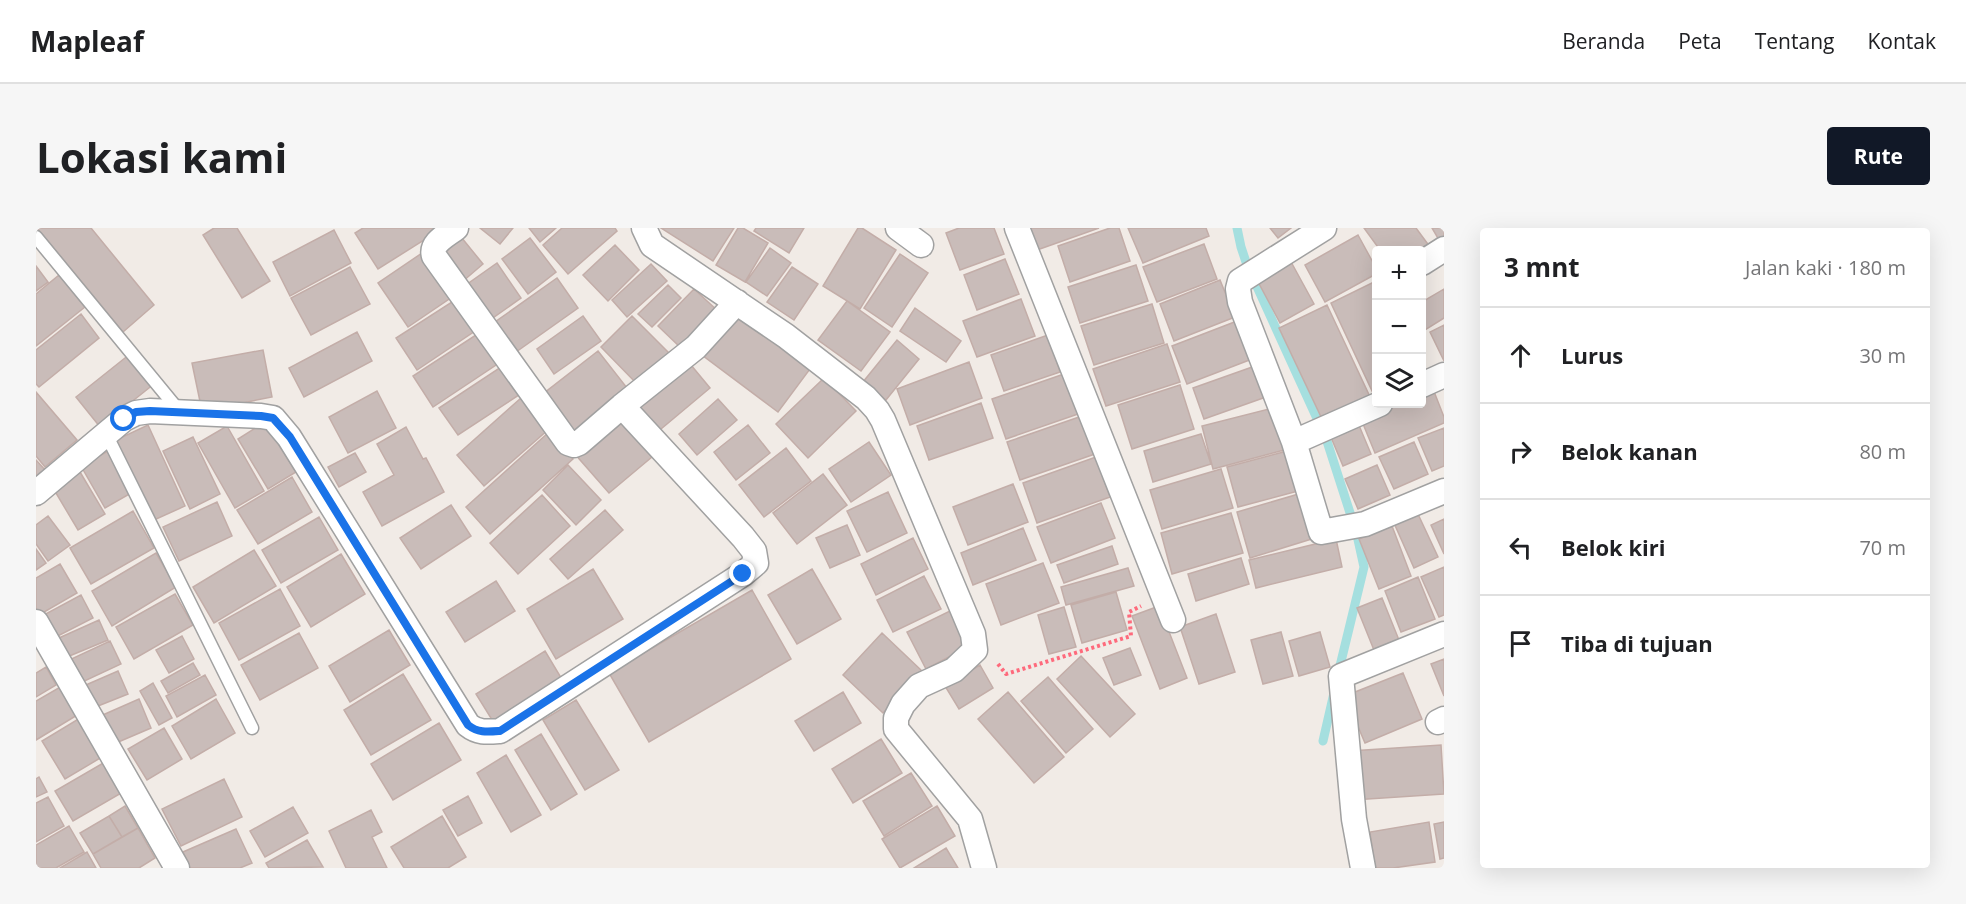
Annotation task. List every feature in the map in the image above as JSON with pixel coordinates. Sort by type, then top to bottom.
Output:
[{"type":"street","points":[[456,228],[434,246],[435,256],[568,443],[574,445],[696,347],[737,302]]},
{"type":"street","points":[[644,228],[652,245],[786,336],[866,398],[877,410],[973,634],[975,650],[954,670],[919,686],[903,704],[896,718],[896,729],[970,819],[984,868]]},
{"type":"street","points":[[898,228],[921,245]]},
{"type":"street","points":[[1017,228],[1173,620]]},
{"type":"street","points":[[1324,228],[1240,281],[1238,290],[1240,302],[1294,442],[1321,532],[1365,524],[1444,490]]},
{"type":"street","points":[[1426,260],[1444,249]]},
{"type":"street","points":[[1426,383],[1444,375]]},
{"type":"street","points":[[36,493],[124,419],[136,412],[181,412],[273,418],[290,437],[468,725],[475,730],[500,731],[756,563],[754,551],[743,537],[622,406]]},
{"type":"street","points":[[1294,442],[1372,408]]},
{"type":"street","points":[[36,622],[177,868]]},
{"type":"street","points":[[1362,868],[1354,819],[1341,676],[1444,634]]},
{"type":"lane","points":[[36,237],[181,412]]},
{"type":"lane","points":[[106,434],[252,728]]},
{"type":"path","points":[[973,634],[1006,674],[1131,636],[1129,612],[1164,596]]},
{"type":"building","points":[[37,228],[91,228],[154,305],[123,332]]},
{"type":"building","points":[[214,228],[237,228],[270,281],[242,298],[203,235]]},
{"type":"building","points":[[363,228],[443,228],[378,269],[355,233]]},
{"type":"building","points":[[480,228],[513,228],[500,244]]},
{"type":"building","points":[[529,228],[556,228],[540,242]]},
{"type":"building","points":[[562,228],[615,228],[617,231],[568,274],[543,245]]},
{"type":"building","points":[[661,228],[734,228],[713,261]]},
{"type":"building","points":[[738,228],[743,228],[768,243],[745,282],[716,265]]},
{"type":"building","points":[[756,228],[804,228],[789,253],[754,231]]},
{"type":"building","points":[[858,228],[862,228],[896,250],[860,309],[823,286]]},
{"type":"building","points":[[959,228],[994,228],[1004,254],[960,270],[946,233]]},
{"type":"building","points":[[1029,228],[1099,228],[1037,250]]},
{"type":"building","points":[[1110,228],[1119,228],[1130,261],[1070,282],[1058,246]]},
{"type":"building","points":[[1128,228],[1206,228],[1209,236],[1143,263]]},
{"type":"building","points":[[1270,228],[1291,228],[1278,238]]},
{"type":"building","points":[[1364,228],[1416,228],[1430,247],[1426,248],[1426,246],[1377,246]]},
{"type":"building","points":[[1432,228],[1444,228],[1444,237],[1439,240]]},
{"type":"building","points":[[334,230],[351,263],[290,296],[273,262]]},
{"type":"building","points":[[457,232],[483,264],[462,282],[436,250]]},
{"type":"building","points":[[1358,235],[1372,261],[1372,276],[1325,302],[1305,265]]},
{"type":"building","points":[[530,238],[556,272],[528,294],[502,259]]},
{"type":"building","points":[[1204,244],[1217,279],[1157,302],[1143,267]]},
{"type":"building","points":[[615,245],[639,270],[608,301],[583,275]]},
{"type":"building","points":[[770,248],[791,263],[767,296],[746,282]]},
{"type":"building","points":[[425,251],[455,295],[408,327],[378,283]]},
{"type":"building","points":[[900,254],[928,273],[892,327],[864,308]]},
{"type":"building","points":[[1005,259],[1019,294],[977,310],[964,275]]},
{"type":"building","points":[[1290,260],[1314,304],[1280,323],[1256,278]]},
{"type":"building","points":[[497,263],[521,298],[490,320],[466,285]]},
{"type":"building","points":[[651,264],[667,281],[627,317],[612,300]]},
{"type":"building","points":[[1136,265],[1148,301],[1080,323],[1068,287]]},
{"type":"building","points":[[36,266],[48,282],[36,291]]},
{"type":"building","points":[[350,267],[370,304],[311,335],[291,298]]},
{"type":"building","points":[[792,267],[818,284],[794,320],[767,302]]},
{"type":"building","points":[[59,275],[85,307],[36,346],[36,294]]},
{"type":"building","points":[[557,278],[578,308],[516,352],[495,322]]},
{"type":"building","points":[[1220,280],[1235,317],[1174,341],[1160,304]]},
{"type":"building","points":[[1372,283],[1372,391],[1331,303]]},
{"type":"building","points":[[668,285],[681,298],[652,327],[638,314]]},
{"type":"building","points":[[694,289],[719,312],[682,349],[658,326]]},
{"type":"building","points":[[1444,289],[1444,318],[1426,329],[1426,300]]},
{"type":"building","points":[[1021,299],[1035,336],[977,357],[963,321]]},
{"type":"building","points":[[455,300],[475,331],[417,370],[396,338]]},
{"type":"building","points":[[847,301],[890,332],[861,371],[818,340]]},
{"type":"building","points":[[1152,304],[1164,343],[1094,365],[1081,326]]},
{"type":"building","points":[[1327,305],[1371,399],[1323,421],[1279,328]]},
{"type":"building","points":[[915,308],[961,341],[946,362],[900,331]]},
{"type":"building","points":[[734,312],[810,369],[778,412],[702,355]]},
{"type":"building","points":[[81,314],[99,338],[39,387],[36,384],[36,350]]},
{"type":"building","points":[[583,316],[601,341],[554,374],[537,349]]},
{"type":"building","points":[[632,316],[671,355],[639,386],[601,347]]},
{"type":"building","points":[[1237,321],[1252,359],[1187,384],[1172,346]]},
{"type":"building","points":[[1444,325],[1444,361],[1430,332]]},
{"type":"building","points":[[482,331],[502,361],[433,407],[413,376]]},
{"type":"building","points":[[357,332],[372,361],[304,397],[289,368]]},
{"type":"building","points":[[1048,335],[1060,372],[1004,391],[991,355]]},
{"type":"building","points":[[897,340],[919,359],[886,400],[863,382]]},
{"type":"building","points":[[1167,344],[1180,382],[1106,406],[1093,369]]},
{"type":"building","points":[[263,350],[272,397],[202,411],[192,363]]},
{"type":"building","points":[[598,351],[631,393],[572,439],[539,397]]},
{"type":"building","points":[[130,354],[154,384],[100,427],[76,397]]},
{"type":"building","points":[[686,359],[710,388],[655,434],[631,406]]},
{"type":"building","points":[[969,362],[982,398],[910,425],[897,389]]},
{"type":"building","points":[[504,365],[522,393],[458,435],[439,408]]},
{"type":"building","points":[[1255,366],[1266,397],[1204,419],[1193,388]]},
{"type":"building","points":[[1064,374],[1078,414],[1006,439],[992,399]]},
{"type":"building","points":[[824,378],[856,411],[808,458],[776,424]]},
{"type":"building","points":[[1180,385],[1194,429],[1132,449],[1118,405]]},
{"type":"building","points":[[1433,389],[1444,417],[1444,423],[1375,453],[1361,419],[1389,408],[1426,408],[1426,392]]},
{"type":"building","points":[[377,391],[396,428],[348,453],[329,417]]},
{"type":"building","points":[[36,392],[77,440],[45,467],[36,456]]},
{"type":"building","points":[[521,398],[549,429],[484,486],[457,455]]},
{"type":"building","points":[[718,399],[737,420],[697,455],[679,434]]},
{"type":"building","points":[[981,403],[993,438],[929,460],[917,426]]},
{"type":"building","points":[[1277,407],[1288,449],[1213,469],[1202,426]]},
{"type":"building","points":[[617,416],[652,457],[609,493],[574,453]]},
{"type":"building","points":[[1082,416],[1095,454],[1020,480],[1007,442]]},
{"type":"building","points":[[265,422],[296,472],[268,489],[238,439]]},
{"type":"building","points":[[1358,423],[1371,454],[1343,466],[1330,435]]},
{"type":"building","points":[[148,425],[185,506],[154,520],[116,440]]},
{"type":"building","points":[[748,425],[770,453],[736,480],[714,452]]},
{"type":"building","points":[[227,426],[264,491],[235,508],[198,443]]},
{"type":"building","points":[[406,427],[444,492],[382,526],[363,492],[394,475],[377,444]]},
{"type":"building","points":[[1444,428],[1444,466],[1432,471],[1418,438]]},
{"type":"building","points":[[549,432],[573,459],[490,534],[466,507]]},
{"type":"building","points":[[1201,434],[1211,464],[1153,482],[1144,451]]},
{"type":"building","points":[[193,437],[220,494],[190,509],[163,451]]},
{"type":"building","points":[[869,442],[891,475],[851,502],[829,469]]},
{"type":"building","points":[[1414,442],[1428,474],[1394,489],[1379,457]]},
{"type":"building","points":[[786,448],[811,481],[764,517],[739,485]]},
{"type":"building","points":[[110,450],[133,492],[105,508],[81,466]]},
{"type":"building","points":[[1291,450],[1302,490],[1238,507],[1227,467]]},
{"type":"building","points":[[355,453],[366,472],[339,487],[328,467]]},
{"type":"building","points":[[1096,457],[1110,497],[1037,523],[1023,483]]},
{"type":"building","points":[[36,460],[46,471],[36,479]]},
{"type":"building","points":[[568,465],[601,500],[576,525],[543,490]]},
{"type":"building","points":[[1377,465],[1390,495],[1358,509],[1345,479]]},
{"type":"building","points":[[1221,469],[1233,508],[1162,529],[1150,490]]},
{"type":"building","points":[[80,472],[105,514],[78,530],[53,488]]},
{"type":"building","points":[[823,474],[847,505],[797,544],[773,513]]},
{"type":"building","points":[[292,477],[312,512],[258,544],[237,510]]},
{"type":"building","points":[[1013,484],[1028,522],[968,545],[953,507]]},
{"type":"building","points":[[888,492],[907,533],[867,552],[847,511]]},
{"type":"building","points":[[1302,493],[1315,538],[1250,558],[1237,512]]},
{"type":"building","points":[[542,495],[570,526],[518,574],[490,543]]},
{"type":"building","points":[[217,502],[232,536],[179,561],[163,527]]},
{"type":"building","points":[[1101,503],[1115,538],[1051,563],[1037,527]]},
{"type":"building","points":[[451,505],[471,536],[421,569],[400,538]]},
{"type":"building","points":[[605,510],[623,530],[568,579],[550,559]]},
{"type":"building","points":[[133,511],[154,548],[91,584],[70,548]]},
{"type":"building","points":[[1417,512],[1438,557],[1414,568],[1394,523]]},
{"type":"building","points":[[1231,513],[1243,553],[1172,574],[1161,533]]},
{"type":"building","points":[[48,516],[70,545],[48,561],[36,544],[36,525]]},
{"type":"building","points":[[319,517],[338,550],[281,583],[262,550]]},
{"type":"building","points":[[1444,519],[1444,554],[1431,525]]},
{"type":"building","points":[[847,525],[860,555],[830,568],[816,538]]},
{"type":"building","points":[[1392,526],[1411,576],[1379,589],[1359,539]]},
{"type":"building","points":[[1023,528],[1036,560],[973,585],[961,553]]},
{"type":"building","points":[[913,538],[928,569],[876,595],[861,564]]},
{"type":"building","points":[[1336,539],[1342,567],[1256,588],[1249,560]]},
{"type":"building","points":[[1112,546],[1118,564],[1064,583],[1057,565]]},
{"type":"building","points":[[36,549],[46,563],[36,570]]},
{"type":"building","points":[[254,550],[276,586],[214,623],[193,587]]},
{"type":"building","points":[[156,553],[176,587],[112,626],[92,591]]},
{"type":"building","points":[[341,554],[365,594],[311,627],[287,587]]},
{"type":"building","points":[[1241,558],[1249,584],[1196,601],[1188,574]]},
{"type":"building","points":[[1043,563],[1059,603],[1001,625],[986,584]]},
{"type":"building","points":[[60,564],[77,593],[39,615],[36,610],[36,578]]},
{"type":"building","points":[[1444,567],[1444,615],[1439,617],[1421,577]]},
{"type":"building","points":[[1128,568],[1134,586],[1066,605],[1061,587]]},
{"type":"building","points":[[593,569],[623,619],[556,659],[527,609]]},
{"type":"building","points":[[812,569],[841,619],[797,644],[768,595]]},
{"type":"building","points":[[924,576],[941,609],[893,632],[877,600]]},
{"type":"building","points":[[1418,577],[1435,619],[1401,632],[1385,591]]},
{"type":"building","points":[[496,581],[515,611],[465,642],[446,612]]},
{"type":"building","points":[[280,589],[300,626],[239,660],[219,623]]},
{"type":"building","points":[[752,590],[791,659],[649,742],[609,673]]},
{"type":"building","points":[[1116,592],[1127,630],[1082,643],[1071,605]]},
{"type":"building","points":[[175,594],[193,625],[134,659],[116,627]]},
{"type":"building","points":[[81,595],[93,618],[52,639],[40,617]]},
{"type":"building","points":[[1382,598],[1401,645],[1376,655],[1357,608]]},
{"type":"building","points":[[1159,606],[1187,678],[1160,689],[1132,616]]},
{"type":"building","points":[[1064,607],[1076,647],[1049,654],[1038,615]]},
{"type":"building","points":[[952,610],[970,646],[926,669],[907,632]]},
{"type":"building","points":[[1216,614],[1235,672],[1199,684],[1180,627]]},
{"type":"building","points":[[99,620],[108,640],[67,657],[59,638]]},
{"type":"building","points":[[389,630],[410,665],[350,702],[329,666]]},
{"type":"building","points":[[1281,632],[1293,676],[1263,684],[1251,640]]},
{"type":"building","points":[[1320,632],[1330,667],[1299,676],[1289,641]]},
{"type":"building","points":[[299,633],[318,668],[260,700],[241,665]]},
{"type":"building","points":[[882,633],[922,671],[883,713],[843,675]]},
{"type":"building","points":[[182,636],[194,659],[169,673],[156,650]]},
{"type":"building","points":[[110,641],[121,664],[78,684],[67,661]]},
{"type":"building","points":[[1130,648],[1141,675],[1114,685],[1103,658]]},
{"type":"building","points":[[545,651],[563,681],[494,723],[476,694]]},
{"type":"building","points":[[1081,656],[1135,714],[1110,737],[1057,679]]},
{"type":"building","points":[[1444,659],[1444,696],[1431,664]]},
{"type":"building","points":[[193,663],[200,675],[168,693],[161,681]]},
{"type":"building","points":[[980,665],[993,688],[959,709],[945,686]]},
{"type":"building","points":[[46,667],[56,685],[36,697],[36,673]]},
{"type":"building","points":[[118,671],[128,694],[88,710],[79,688]]},
{"type":"building","points":[[1403,673],[1422,719],[1365,743],[1345,696]]},
{"type":"building","points":[[403,674],[431,720],[371,755],[344,710]]},
{"type":"building","points":[[205,675],[216,695],[177,717],[166,696]]},
{"type":"building","points":[[1048,677],[1093,729],[1066,753],[1021,701]]},
{"type":"building","points":[[153,683],[172,718],[159,725],[140,691]]},
{"type":"building","points":[[62,686],[79,714],[36,740],[36,701]]},
{"type":"building","points":[[843,692],[861,723],[814,751],[795,721]]},
{"type":"building","points":[[1008,692],[1064,757],[1034,783],[978,719]]},
{"type":"building","points":[[139,699],[151,728],[109,746],[96,718]]},
{"type":"building","points":[[216,699],[235,733],[191,759],[172,726]]},
{"type":"building","points":[[576,700],[619,770],[585,790],[543,720]]},
{"type":"building","points":[[85,715],[107,754],[65,779],[42,741]]},
{"type":"building","points":[[439,723],[461,760],[393,800],[371,764]]},
{"type":"building","points":[[164,728],[182,759],[147,780],[128,749]]},
{"type":"building","points":[[541,734],[577,794],[551,810],[515,750]]},
{"type":"building","points":[[881,739],[902,773],[853,803],[832,769]]},
{"type":"building","points":[[1441,745],[1444,794],[1353,800],[1350,751]]},
{"type":"building","points":[[506,755],[541,815],[511,832],[477,773]]},
{"type":"building","points":[[105,762],[123,792],[73,821],[55,791]]},
{"type":"building","points":[[911,773],[932,806],[884,836],[863,801]]},
{"type":"building","points":[[39,777],[47,792],[36,797],[36,779]]},
{"type":"building","points":[[224,779],[242,817],[181,846],[162,809]]},
{"type":"building","points":[[468,796],[482,823],[458,836],[443,810]]},
{"type":"building","points":[[48,797],[64,826],[36,842],[36,803]]},
{"type":"building","points":[[125,806],[138,828],[122,837],[109,816]]},
{"type":"building","points":[[937,806],[955,836],[900,868],[882,839]]},
{"type":"building","points":[[293,807],[308,833],[265,857],[250,831]]},
{"type":"building","points":[[371,810],[382,832],[372,837],[387,868],[346,868],[329,831]]},
{"type":"building","points":[[109,816],[122,837],[93,854],[80,833]]},
{"type":"building","points":[[442,816],[466,857],[448,868],[404,868],[391,847]]},
{"type":"building","points":[[1429,822],[1435,862],[1375,868],[1370,832]]},
{"type":"building","points":[[1444,822],[1444,858],[1440,859],[1434,824]]},
{"type":"building","points":[[69,826],[84,852],[56,868],[36,868],[36,845]]},
{"type":"building","points":[[138,828],[155,858],[139,868],[101,868],[93,854]]},
{"type":"building","points":[[236,829],[252,863],[240,868],[190,868],[183,852]]},
{"type":"building","points":[[307,840],[323,867],[269,868],[266,863]]},
{"type":"building","points":[[946,848],[958,868],[914,868]]},
{"type":"building","points":[[87,852],[96,868],[60,868]]},
{"type":"waterway","points":[[1237,228],[1248,268]]},
{"type":"waterway","points":[[1253,278],[1319,423]]},
{"type":"waterway","points":[[1325,435],[1352,519]]},
{"type":"waterway","points":[[1338,674],[1364,567],[1357,535]]},
{"type":"waterway","points":[[1323,741],[1334,693]]},
{"type":"route","points":[[124,419],[136,412],[150,411],[273,418],[290,437],[468,725],[475,730],[500,731],[743,574]]}]
